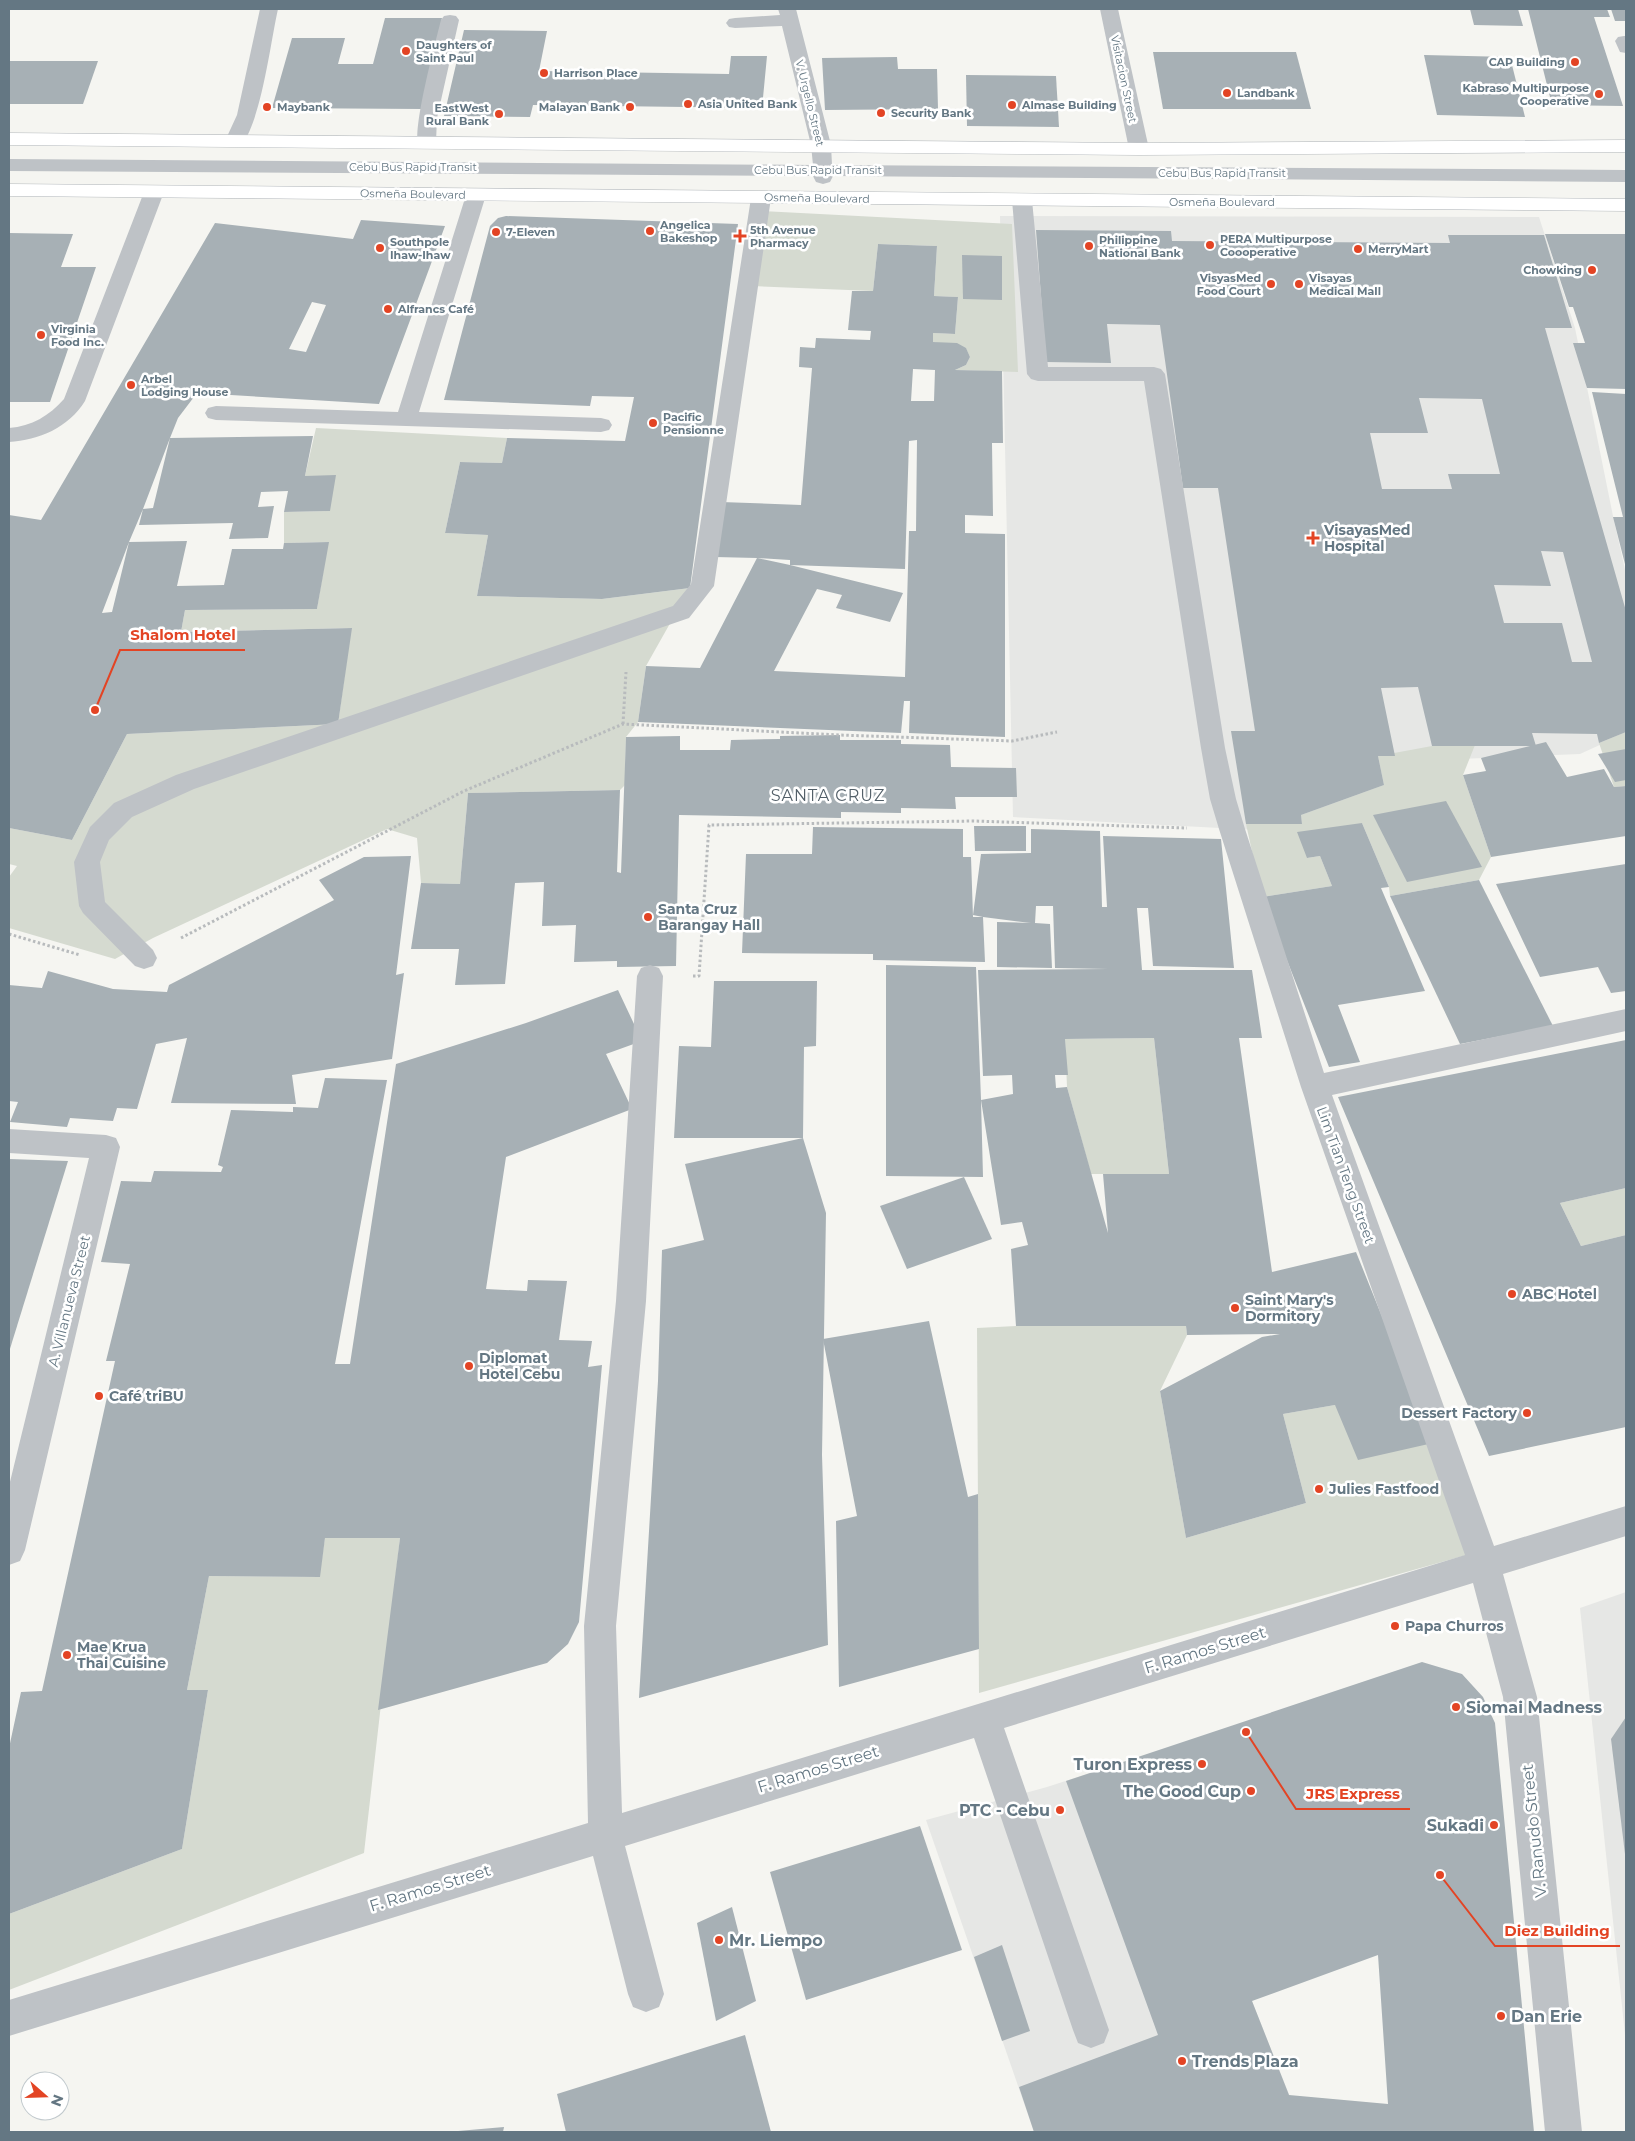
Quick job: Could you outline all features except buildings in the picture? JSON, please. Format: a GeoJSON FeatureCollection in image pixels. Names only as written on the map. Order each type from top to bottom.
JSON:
{"type":"FeatureCollection","features":[{"type":"Feature","properties":{"kind":"main road"},"geometry":{"type":"LineString","coordinates":[[9,139],[1139,149],[1626,146]]}},
{"type":"Feature","properties":{"kind":"main road","name":"Osmeña Boulevard"},"geometry":{"type":"LineString","coordinates":[[9,190],[1626,205]]}},
{"type":"Feature","properties":{"kind":"street"},"geometry":{"type":"LineString","coordinates":[[235,141],[246,115],[269,9]]}},
{"type":"Feature","properties":{"kind":"street","name":"Visitacion Street"},"geometry":{"type":"LineString","coordinates":[[1109,9],[1139,149]]}},
{"type":"Feature","properties":{"kind":"street"},"geometry":{"type":"LineString","coordinates":[[735,23],[788,14]]}},
{"type":"Feature","properties":{"kind":"street","name":"V. Urgello Street"},"geometry":{"type":"LineString","coordinates":[[788,14],[822,145],[824,198]]}},
{"type":"Feature","properties":{"kind":"street"},"geometry":{"type":"LineString","coordinates":[[426,142],[428,118],[450,20]]}},
{"type":"Feature","properties":{"kind":"street","name":"Cebu Bus Rapid Transit"},"geometry":{"type":"LineString","coordinates":[[9,165],[1626,176]]}},
{"type":"Feature","properties":{"kind":"street"},"geometry":{"type":"LineString","coordinates":[[9,435],[30,433],[51,424],[65,414],[74,401],[154,192]]}},
{"type":"Feature","properties":{"kind":"street"},"geometry":{"type":"LineString","coordinates":[[406,419],[476,195]]}},
{"type":"Feature","properties":{"kind":"street"},"geometry":{"type":"LineString","coordinates":[[144,958],[92,906],[87,862],[100,834],[124,810],[185,782],[681,612],[702,586],[761,198]]}},
{"type":"Feature","properties":{"kind":"street"},"geometry":{"type":"LineString","coordinates":[[1022,200],[1038,374],[1154,374],[1213,748],[1223,799],[1315,1087]]}},
{"type":"Feature","properties":{"kind":"street"},"geometry":{"type":"LineString","coordinates":[[216,412],[601,425]]}},
{"type":"Feature","properties":{"kind":"street"},"geometry":{"type":"LineString","coordinates":[[646,1994],[604,1835],[600,1626],[631,1301],[650,976]]}},
{"type":"Feature","properties":{"kind":"street","name":"Lim Tian Teng Street"},"geometry":{"type":"LineString","coordinates":[[1484,1564],[1315,1087],[1626,1020]]}},
{"type":"Feature","properties":{"kind":"street","name":"A. Villanueva Street"},"geometry":{"type":"LineString","coordinates":[[9,1141],[106,1147],[9,1550]]}},
{"type":"Feature","properties":{"kind":"street","name":"F. Ramos Street"},"geometry":{"type":"LineString","coordinates":[[9,2018],[1626,1521]]}},
{"type":"Feature","properties":{"kind":"street","name":"V. Ranudo Street"},"geometry":{"type":"LineString","coordinates":[[1484,1564],[1520,1697],[1564,2132]]}},
{"type":"Feature","properties":{"kind":"street"},"geometry":{"type":"LineString","coordinates":[[984,1719],[1091,2030]]}},
{"type":"Feature","properties":{"kind":"path"},"geometry":{"type":"LineString","coordinates":[[9,934],[122,967],[144,958],[464,790],[623,724],[840,735],[1012,741],[1057,732]]}},
{"type":"Feature","properties":{"kind":"path"},"geometry":{"type":"LineString","coordinates":[[650,976],[699,976],[709,825],[973,821],[1232,829]]}},
{"type":"Feature","properties":{"kind":"shaded area"},"geometry":{"type":"Polygon","coordinates":[[[760,211],[1012,224],[1018,372],[955,370],[966,365],[970,357],[966,349],[933,342],[933,333],[955,334],[958,297],[934,296],[937,246],[878,244],[873,291],[752,286],[760,211]]]}},
{"type":"Feature","properties":{"kind":"shaded area","name":"VisayasMed Hospital"},"geometry":{"type":"Polygon","coordinates":[[[1000,216],[1539,217],[1575,328],[1626,574],[1626,733],[1580,754],[1386,762],[1398,797],[1297,832],[1013,817],[1000,216]]]}},
{"type":"Feature","properties":{"kind":"shaded area"},"geometry":{"type":"Polygon","coordinates":[[[316,428],[507,438],[502,463],[460,462],[445,533],[488,535],[477,596],[602,599],[690,588],[646,666],[638,722],[626,737],[625,785],[620,790],[468,793],[460,884],[421,883],[417,838],[387,829],[153,938],[115,959],[9,928],[9,877],[17,866],[9,864],[9,828],[72,840],[127,734],[338,724],[351,628],[181,632],[185,610],[317,609],[328,542],[284,543],[284,512],[330,511],[305,476],[316,428]]]}},
{"type":"Feature","properties":{"kind":"shaded area"},"geometry":{"type":"Polygon","coordinates":[[[1626,732],[1626,786],[1614,787],[1599,743],[1626,732]]]}},
{"type":"Feature","properties":{"kind":"shaded area"},"geometry":{"type":"Polygon","coordinates":[[[1475,745],[1463,775],[1491,857],[1479,880],[1390,896],[1389,887],[1362,823],[1307,858],[1320,856],[1332,886],[1262,897],[1246,824],[1302,824],[1301,815],[1384,785],[1378,756],[1432,746],[1475,745]]]}},
{"type":"Feature","properties":{"kind":"shaded area"},"geometry":{"type":"Polygon","coordinates":[[[1154,1038],[1169,1174],[1091,1174],[1067,1087],[1065,1039],[1154,1038]]]}},
{"type":"Feature","properties":{"kind":"shaded area"},"geometry":{"type":"Polygon","coordinates":[[[1626,1188],[1626,1235],[1581,1246],[1560,1203],[1626,1188]]]}},
{"type":"Feature","properties":{"kind":"shaded area"},"geometry":{"type":"Polygon","coordinates":[[[1016,1326],[1186,1326],[1187,1335],[1160,1391],[1186,1538],[1306,1503],[1283,1414],[1335,1405],[1433,1443],[1470,1554],[979,1693],[977,1328],[1016,1326]]]}},
{"type":"Feature","properties":{"kind":"shaded area"},"geometry":{"type":"Polygon","coordinates":[[[325,1538],[400,1538],[364,1853],[9,1990],[9,1914],[182,1849],[208,1690],[187,1690],[209,1576],[319,1577],[325,1538]]]}},
{"type":"Feature","properties":{"kind":"shaded area"},"geometry":{"type":"Polygon","coordinates":[[[1626,1592],[1626,2044],[1580,1608],[1626,1592]]]}},
{"type":"Feature","properties":{"kind":"shaded area","name":"Trends Plaza"},"geometry":{"type":"Polygon","coordinates":[[[1155,1752],[1304,2132],[1034,2132],[926,1820],[1047,1787],[1155,1752]]]}},
{"type":"Feature","properties":{"kind":"place","name":"Daughters of Saint Paul"},"geometry":{"type":"Point","coordinates":[406,51]}},
{"type":"Feature","properties":{"kind":"place","name":"CAP Building"},"geometry":{"type":"Point","coordinates":[1575,62]}},
{"type":"Feature","properties":{"kind":"place","name":"Harrison Place"},"geometry":{"type":"Point","coordinates":[544,73]}},
{"type":"Feature","properties":{"kind":"place","name":"Landbank"},"geometry":{"type":"Point","coordinates":[1227,93]}},
{"type":"Feature","properties":{"kind":"place","name":"Kabraso Multipurpose Cooperative"},"geometry":{"type":"Point","coordinates":[1599,94]}},
{"type":"Feature","properties":{"kind":"place","name":"Asia United Bank"},"geometry":{"type":"Point","coordinates":[688,104]}},
{"type":"Feature","properties":{"kind":"place","name":"Almase Building"},"geometry":{"type":"Point","coordinates":[1012,105]}},
{"type":"Feature","properties":{"kind":"place","name":"Maybank"},"geometry":{"type":"Point","coordinates":[267,107]}},
{"type":"Feature","properties":{"kind":"place","name":"Malayan Bank"},"geometry":{"type":"Point","coordinates":[630,107]}},
{"type":"Feature","properties":{"kind":"place","name":"Security Bank"},"geometry":{"type":"Point","coordinates":[881,113]}},
{"type":"Feature","properties":{"kind":"place","name":"EastWest Rural Bank"},"geometry":{"type":"Point","coordinates":[499,114]}},
{"type":"Feature","properties":{"kind":"place","name":"Angelica Bakeshop"},"geometry":{"type":"Point","coordinates":[650,231]}},
{"type":"Feature","properties":{"kind":"place","name":"7-Eleven"},"geometry":{"type":"Point","coordinates":[496,232]}},
{"type":"Feature","properties":{"kind":"place","name":"5th Avenue Pharmacy"},"geometry":{"type":"Point","coordinates":[740,236]}},
{"type":"Feature","properties":{"kind":"place","name":"PERA Multipurpose Coooperative"},"geometry":{"type":"Point","coordinates":[1210,245]}},
{"type":"Feature","properties":{"kind":"place","name":"Philippine National Bank"},"geometry":{"type":"Point","coordinates":[1089,246]}},
{"type":"Feature","properties":{"kind":"place","name":"Southpole Ihaw-Ihaw"},"geometry":{"type":"Point","coordinates":[380,248]}},
{"type":"Feature","properties":{"kind":"place","name":"MerryMart"},"geometry":{"type":"Point","coordinates":[1358,249]}},
{"type":"Feature","properties":{"kind":"place","name":"Chowking"},"geometry":{"type":"Point","coordinates":[1592,270]}},
{"type":"Feature","properties":{"kind":"place","name":"VisyasMed Food Court"},"geometry":{"type":"Point","coordinates":[1271,284]}},
{"type":"Feature","properties":{"kind":"place","name":"Visayas Medical Mall"},"geometry":{"type":"Point","coordinates":[1299,284]}},
{"type":"Feature","properties":{"kind":"place","name":"Alfrancs Café"},"geometry":{"type":"Point","coordinates":[388,309]}},
{"type":"Feature","properties":{"kind":"place","name":"Virginia Food Inc."},"geometry":{"type":"Point","coordinates":[41,335]}},
{"type":"Feature","properties":{"kind":"place","name":"Arbel Lodging House"},"geometry":{"type":"Point","coordinates":[131,385]}},
{"type":"Feature","properties":{"kind":"place","name":"Pacific Pensionne"},"geometry":{"type":"Point","coordinates":[653,423]}},
{"type":"Feature","properties":{"kind":"place","name":"VisayasMed Hospital"},"geometry":{"type":"Point","coordinates":[1313,538]}},
{"type":"Feature","properties":{"kind":"place","name":"Shalom Hotel"},"geometry":{"type":"Point","coordinates":[95,710]}},
{"type":"Feature","properties":{"kind":"place","name":"Santa Cruz Barangay Hall"},"geometry":{"type":"Point","coordinates":[648,917]}},
{"type":"Feature","properties":{"kind":"place","name":"ABC Hotel"},"geometry":{"type":"Point","coordinates":[1512,1294]}},
{"type":"Feature","properties":{"kind":"place","name":"Saint Mary's Dormitory"},"geometry":{"type":"Point","coordinates":[1235,1308]}},
{"type":"Feature","properties":{"kind":"place","name":"Diplomat Hotel Cebu"},"geometry":{"type":"Point","coordinates":[469,1366]}},
{"type":"Feature","properties":{"kind":"place","name":"Café triBU"},"geometry":{"type":"Point","coordinates":[99,1396]}},
{"type":"Feature","properties":{"kind":"place","name":"Dessert Factory"},"geometry":{"type":"Point","coordinates":[1527,1413]}},
{"type":"Feature","properties":{"kind":"place","name":"Julies Fastfood"},"geometry":{"type":"Point","coordinates":[1319,1489]}},
{"type":"Feature","properties":{"kind":"place","name":"Papa Churros"},"geometry":{"type":"Point","coordinates":[1395,1626]}},
{"type":"Feature","properties":{"kind":"place","name":"Mae Krua Thai Cuisine"},"geometry":{"type":"Point","coordinates":[67,1655]}},
{"type":"Feature","properties":{"kind":"place","name":"Siomai Madness"},"geometry":{"type":"Point","coordinates":[1456,1707]}},
{"type":"Feature","properties":{"kind":"place","name":"JRS Express"},"geometry":{"type":"Point","coordinates":[1246,1732]}},
{"type":"Feature","properties":{"kind":"place","name":"Turon Express"},"geometry":{"type":"Point","coordinates":[1202,1764]}},
{"type":"Feature","properties":{"kind":"place","name":"The Good Cup"},"geometry":{"type":"Point","coordinates":[1251,1791]}},
{"type":"Feature","properties":{"kind":"place","name":"PTC - Cebu"},"geometry":{"type":"Point","coordinates":[1060,1810]}},
{"type":"Feature","properties":{"kind":"place","name":"Sukadi"},"geometry":{"type":"Point","coordinates":[1494,1825]}},
{"type":"Feature","properties":{"kind":"place","name":"Diez Building"},"geometry":{"type":"Point","coordinates":[1440,1875]}},
{"type":"Feature","properties":{"kind":"place","name":"Mr. Liempo"},"geometry":{"type":"Point","coordinates":[719,1940]}},
{"type":"Feature","properties":{"kind":"place","name":"Dan Erie"},"geometry":{"type":"Point","coordinates":[1501,2016]}},
{"type":"Feature","properties":{"kind":"place","name":"Trends Plaza"},"geometry":{"type":"Point","coordinates":[1182,2061]}},
{"type":"Feature","properties":{"kind":"district","name":"SANTA CRUZ"},"geometry":{"type":"Point","coordinates":[828,795]}}]}
